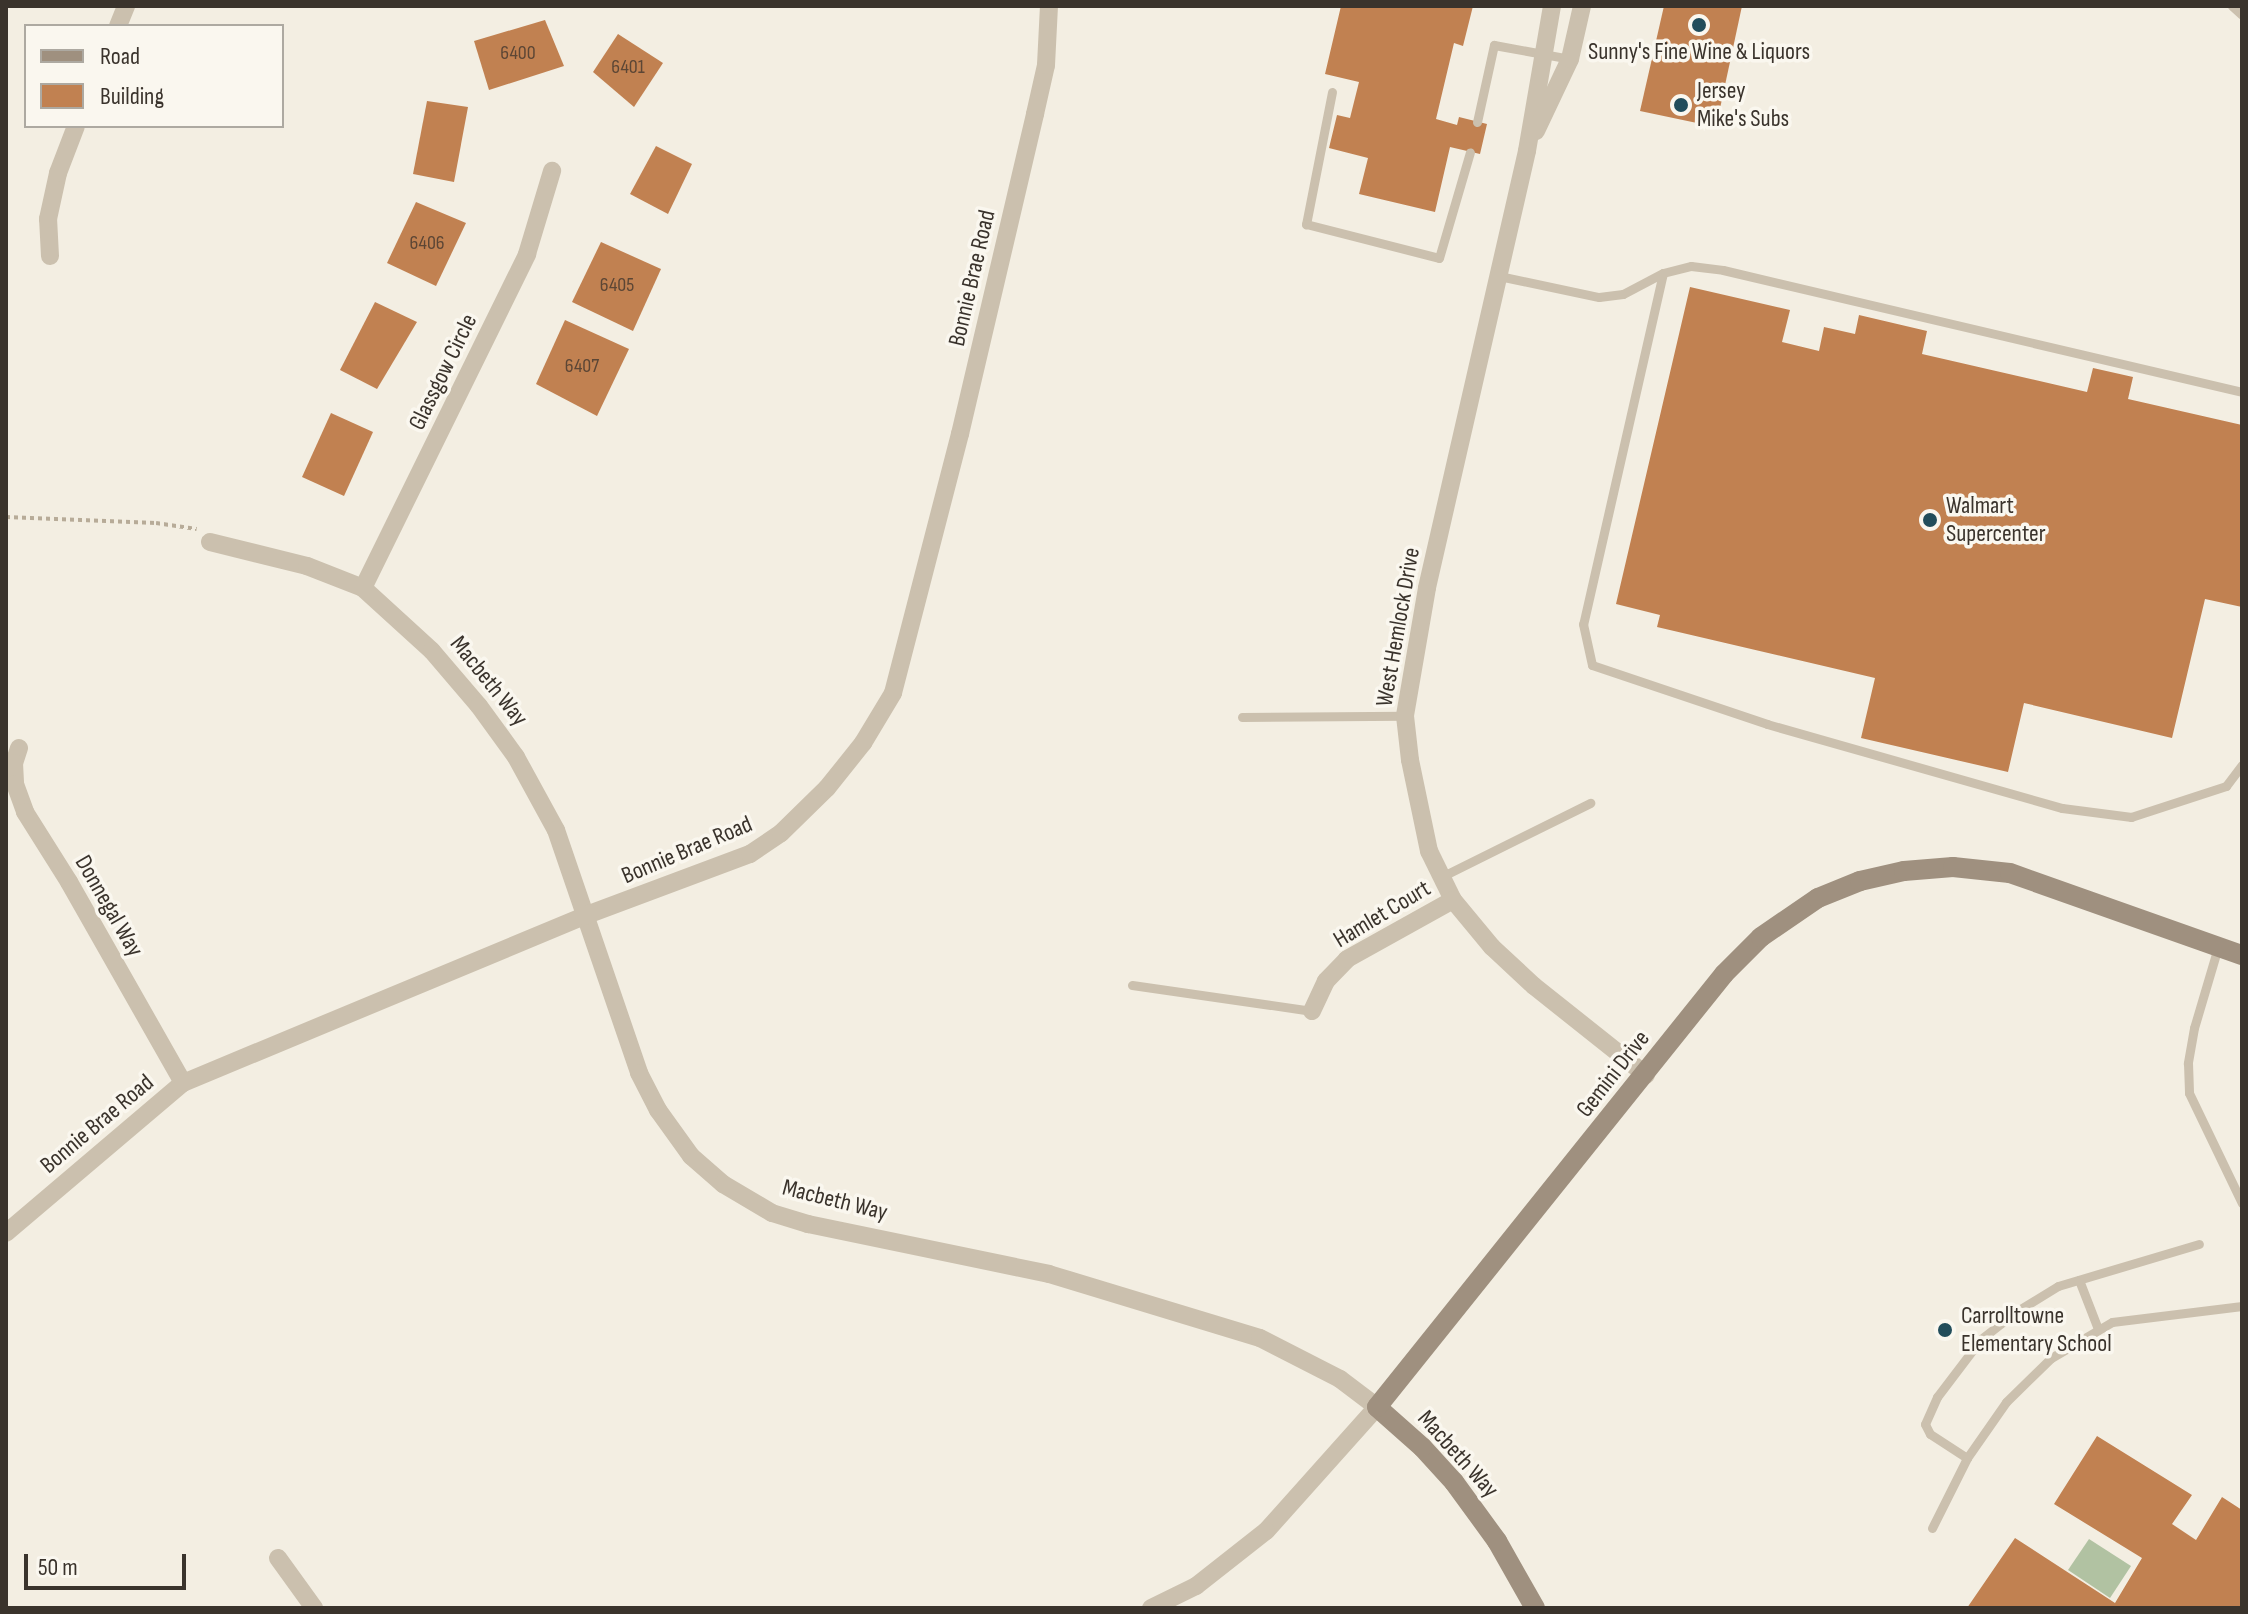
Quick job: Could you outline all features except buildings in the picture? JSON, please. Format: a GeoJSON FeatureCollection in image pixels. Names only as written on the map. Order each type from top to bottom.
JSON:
{"type":"FeatureCollection","features":[{"type":"Feature","properties":{"kind":"street","name":"Bonnie Brae Road"},"geometry":{"type":"LineString","coordinates":[[6,1233],[183,1083],[584,916],[669,887],[767,844],[827,788],[863,743],[893,693],[960,434],[1038,102],[1046,65],[1049,6]]}},
{"type":"Feature","properties":{"kind":"street","name":"West Hemlock Drive"},"geometry":{"type":"LineString","coordinates":[[1552,6],[1527,151],[1427,588],[1405,716],[1419,807],[1439,878],[1453,900],[1492,947],[1534,986],[1646,1075]]}},
{"type":"Feature","properties":{"kind":"street","name":"West Hemlock Drive"},"geometry":{"type":"LineString","coordinates":[[1527,151],[1570,59],[1582,6]]}},
{"type":"Feature","properties":{"kind":"street"},"geometry":{"type":"LineString","coordinates":[[50,256],[48,219],[58,173],[75,128]]}},
{"type":"Feature","properties":{"kind":"street","name":"Glassgow Circle"},"geometry":{"type":"LineString","coordinates":[[363,588],[527,254],[552,171]]}},
{"type":"Feature","properties":{"kind":"street","name":"Macbeth Way"},"geometry":{"type":"LineString","coordinates":[[210,542],[307,566],[363,588],[432,651],[516,757],[556,830],[639,1073],[658,1110],[691,1156],[723,1184],[772,1213],[808,1224],[1049,1274],[1260,1338],[1340,1379],[1422,1447],[1454,1482],[1497,1541],[1535,1608]]}},
{"type":"Feature","properties":{"kind":"street","name":"Donnegal Way"},"geometry":{"type":"LineString","coordinates":[[19,748],[14,763],[15,784],[25,812],[69,882],[183,1083]]}},
{"type":"Feature","properties":{"kind":"street","name":"Gemini Drive"},"geometry":{"type":"LineString","coordinates":[[1151,1608],[1196,1586],[1266,1531],[1377,1407],[1724,974],[1761,937],[1818,898],[1860,881],[1904,871],[1953,867],[2010,873],[2242,955]]}},
{"type":"Feature","properties":{"kind":"street","name":"Hamlet Court"},"geometry":{"type":"LineString","coordinates":[[1312,1011],[1326,981],[1347,959],[1453,900]]}},
{"type":"Feature","properties":{"kind":"street"},"geometry":{"type":"LineString","coordinates":[[278,1558],[314,1608]]}},
{"type":"Feature","properties":{"kind":"lane"},"geometry":{"type":"LineString","coordinates":[[2232,6],[2242,15]]}},
{"type":"Feature","properties":{"kind":"lane"},"geometry":{"type":"LineString","coordinates":[[1477,122],[1494,45],[1570,59]]}},
{"type":"Feature","properties":{"kind":"lane"},"geometry":{"type":"LineString","coordinates":[[1332,92],[1306,224],[1439,258],[1470,152]]}},
{"type":"Feature","properties":{"kind":"lane"},"geometry":{"type":"LineString","coordinates":[[1499,276],[1599,297],[1623,294],[1663,273],[1691,266],[1723,270],[2242,392]]}},
{"type":"Feature","properties":{"kind":"lane"},"geometry":{"type":"LineString","coordinates":[[1663,273],[1583,624],[1592,665],[1767,724],[2062,808],[2131,817],[2226,786],[2242,765]]}},
{"type":"Feature","properties":{"kind":"lane"},"geometry":{"type":"LineString","coordinates":[[1242,717],[1405,716]]}},
{"type":"Feature","properties":{"kind":"lane"},"geometry":{"type":"LineString","coordinates":[[1439,878],[1590,803]]}},
{"type":"Feature","properties":{"kind":"lane"},"geometry":{"type":"LineString","coordinates":[[2218,947],[2194,1028],[2188,1063],[2189,1093],[2242,1203]]}},
{"type":"Feature","properties":{"kind":"lane"},"geometry":{"type":"LineString","coordinates":[[1132,985],[1312,1011]]}},
{"type":"Feature","properties":{"kind":"lane"},"geometry":{"type":"LineString","coordinates":[[1967,1458],[1930,1434],[1925,1424],[1937,1397],[1981,1339],[2017,1311],[2058,1286],[2199,1244]]}},
{"type":"Feature","properties":{"kind":"lane"},"geometry":{"type":"LineString","coordinates":[[2079,1280],[2098,1329]]}},
{"type":"Feature","properties":{"kind":"lane"},"geometry":{"type":"LineString","coordinates":[[1932,1528],[1967,1458],[2017,1391],[2051,1358],[2112,1322],[2242,1306]]}},
{"type":"Feature","properties":{"kind":"path"},"geometry":{"type":"LineString","coordinates":[[6,517],[156,523],[197,529],[210,542]]}},
{"type":"Feature","properties":{"kind":"green space"},"geometry":{"type":"Polygon","coordinates":[[[2089,1539],[2131,1566],[2110,1598],[2068,1570],[2089,1539]]]}},
{"type":"Feature","properties":{"kind":"place","name":"Sunny's Fine Wine & Liquors"},"geometry":{"type":"Point","coordinates":[1699,25]}},
{"type":"Feature","properties":{"kind":"place","name":"Jersey Mike's Subs"},"geometry":{"type":"Point","coordinates":[1681,105]}},
{"type":"Feature","properties":{"kind":"place","name":"Walmart Supercenter"},"geometry":{"type":"Point","coordinates":[1930,520]}},
{"type":"Feature","properties":{"kind":"place","name":"Carrolltowne Elementary School"},"geometry":{"type":"Point","coordinates":[1945,1330]}}]}
